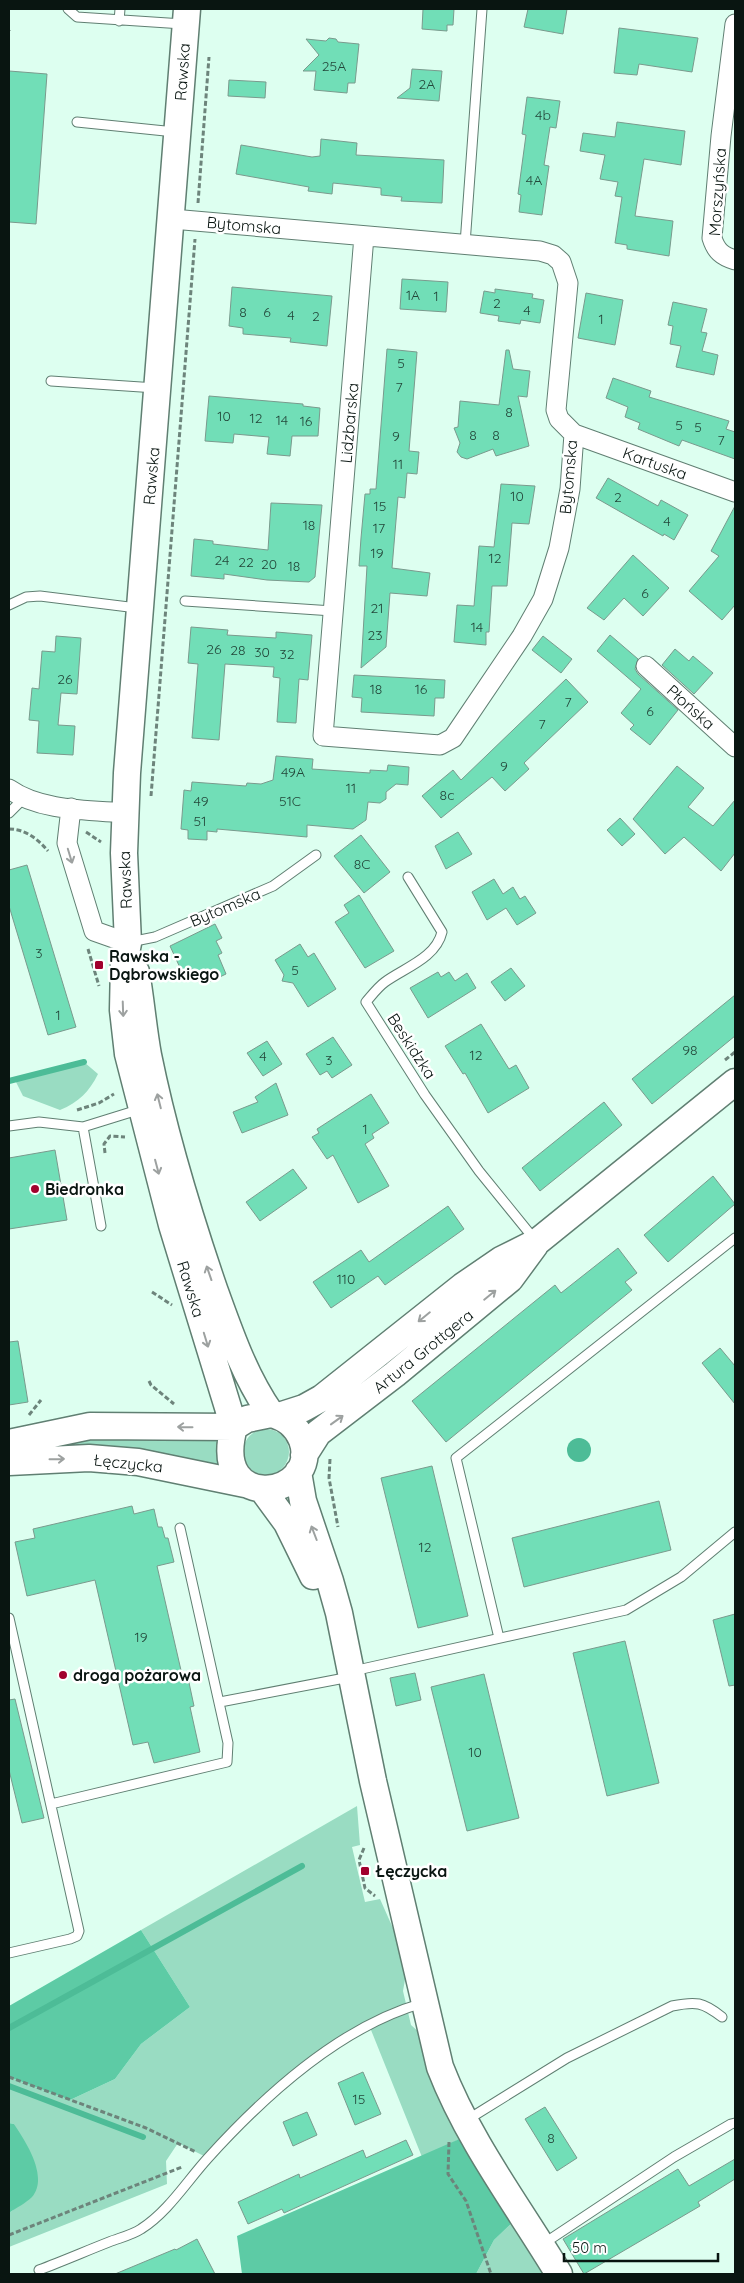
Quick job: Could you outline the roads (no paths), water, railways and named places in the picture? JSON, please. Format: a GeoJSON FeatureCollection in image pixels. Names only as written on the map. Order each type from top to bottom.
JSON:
{"type":"FeatureCollection","features":[{"type":"Feature","properties":{"kind":"street","name":"Rawska"},"geometry":{"type":"LineString","coordinates":[[186,16],[178,132],[184,220],[158,388],[125,813],[124,869],[128,943],[136,971],[153,1079],[198,1240],[244,1368],[254,1390],[275,1415]]}},
{"type":"Feature","properties":{"kind":"street","name":"Morszyńska"},"geometry":{"type":"LineString","coordinates":[[735,24],[731,85],[712,238],[716,249],[726,257],[735,260]]}},
{"type":"Feature","properties":{"kind":"street","name":"Bytomska"},"geometry":{"type":"LineString","coordinates":[[184,220],[540,251],[553,254],[561,262],[568,282],[556,410],[559,419],[574,434],[569,497],[557,556],[543,599],[522,636],[453,738]]}},
{"type":"Feature","properties":{"kind":"street","name":"Lidzbarska"},"geometry":{"type":"LineString","coordinates":[[364,236],[323,736],[440,745],[453,738]]}},
{"type":"Feature","properties":{"kind":"street","name":"Kartuska"},"geometry":{"type":"LineString","coordinates":[[574,434],[735,492]]}},
{"type":"Feature","properties":{"kind":"street","name":"Płońska"},"geometry":{"type":"LineString","coordinates":[[646,666],[735,747]]}},
{"type":"Feature","properties":{"kind":"street"},"geometry":{"type":"LineString","coordinates":[[16,794],[71,808],[125,813]]}},
{"type":"Feature","properties":{"kind":"street"},"geometry":{"type":"LineString","coordinates":[[71,808],[67,844],[94,931],[128,943]]}},
{"type":"Feature","properties":{"kind":"street","name":"Rawska"},"geometry":{"type":"LineString","coordinates":[[128,943],[124,964],[123,1010],[128,1054],[178,1248],[234,1427]]}},
{"type":"Feature","properties":{"kind":"street","name":"Artura Grottgera"},"geometry":{"type":"LineString","coordinates":[[275,1415],[304,1408],[327,1396],[463,1286],[501,1260],[537,1242],[735,1082]]}},
{"type":"Feature","properties":{"kind":"street","name":"Artura Grottgera"},"geometry":{"type":"LineString","coordinates":[[301,1463],[318,1434],[510,1280],[537,1242]]}},
{"type":"Feature","properties":{"kind":"street"},"geometry":{"type":"LineString","coordinates":[[348,1665],[296,1539],[253,1487],[235,1474],[231,1462],[230,1441],[234,1427],[247,1420],[275,1415],[290,1422],[298,1431],[303,1442],[301,1463],[307,1514],[330,1581],[440,2067],[453,2101],[464,2121],[559,2274]]}},
{"type":"Feature","properties":{"kind":"street","name":"Łęczycka"},"geometry":{"type":"LineString","coordinates":[[9,1443],[90,1426],[234,1427]]}},
{"type":"Feature","properties":{"kind":"street","name":"Łęczycka"},"geometry":{"type":"LineString","coordinates":[[9,1462],[89,1458],[138,1462],[253,1487]]}},
{"type":"Feature","properties":{"kind":"street"},"geometry":{"type":"LineString","coordinates":[[253,1487],[282,1486],[301,1463]]}},
{"type":"Feature","properties":{"kind":"lane"},"geometry":{"type":"LineString","coordinates":[[68,9],[77,17],[119,21],[186,16]]}},
{"type":"Feature","properties":{"kind":"lane"},"geometry":{"type":"LineString","coordinates":[[119,21],[120,9]]}},
{"type":"Feature","properties":{"kind":"lane"},"geometry":{"type":"LineString","coordinates":[[465,244],[482,9]]}},
{"type":"Feature","properties":{"kind":"lane"},"geometry":{"type":"LineString","coordinates":[[77,122],[178,132]]}},
{"type":"Feature","properties":{"kind":"lane"},"geometry":{"type":"LineString","coordinates":[[51,381],[158,388]]}},
{"type":"Feature","properties":{"kind":"lane"},"geometry":{"type":"LineString","coordinates":[[9,605],[26,597],[40,596],[140,608]]}},
{"type":"Feature","properties":{"kind":"lane"},"geometry":{"type":"LineString","coordinates":[[185,601],[333,610]]}},
{"type":"Feature","properties":{"kind":"lane"},"geometry":{"type":"LineString","coordinates":[[9,813],[16,794]]}},
{"type":"Feature","properties":{"kind":"lane","name":"Bytomska"},"geometry":{"type":"LineString","coordinates":[[128,943],[155,937],[273,886],[316,856]]}},
{"type":"Feature","properties":{"kind":"lane","name":"Beskidzka"},"geometry":{"type":"LineString","coordinates":[[408,877],[442,932],[440,940],[433,951],[383,983],[366,1002],[425,1095],[473,1163],[537,1242]]}},
{"type":"Feature","properties":{"kind":"lane"},"geometry":{"type":"LineString","coordinates":[[9,1126],[39,1122],[83,1127],[141,1109]]}},
{"type":"Feature","properties":{"kind":"lane"},"geometry":{"type":"LineString","coordinates":[[83,1127],[101,1226]]}},
{"type":"Feature","properties":{"kind":"lane"},"geometry":{"type":"LineString","coordinates":[[499,1638],[456,1458],[735,1238]]}},
{"type":"Feature","properties":{"kind":"lane"},"geometry":{"type":"LineString","coordinates":[[50,1804],[227,1762],[228,1743],[220,1702],[180,1528]]}},
{"type":"Feature","properties":{"kind":"lane"},"geometry":{"type":"LineString","coordinates":[[220,1702],[348,1665],[499,1638],[626,1610],[681,1577],[735,1532]]}},
{"type":"Feature","properties":{"kind":"lane"},"geometry":{"type":"LineString","coordinates":[[9,1618],[79,1931],[77,1936],[70,1939],[9,1953]]}},
{"type":"Feature","properties":{"kind":"lane"},"geometry":{"type":"LineString","coordinates":[[464,2121],[567,2058],[672,2006],[689,2002],[707,2005],[722,2018]]}},
{"type":"Feature","properties":{"kind":"lane"},"geometry":{"type":"LineString","coordinates":[[39,2270],[141,2229],[166,2208],[208,2158],[261,2105],[297,2073],[339,2042],[388,2014],[424,2003]]}},
{"type":"Feature","properties":{"kind":"lane"},"geometry":{"type":"LineString","coordinates":[[541,2245],[674,2157],[735,2123]]}},
{"type":"Feature","properties":{"kind":"waterway"},"geometry":{"type":"LineString","coordinates":[[9,1081],[84,1062]]}},
{"type":"Feature","properties":{"kind":"waterway"},"geometry":{"type":"LineString","coordinates":[[9,2028],[302,1866]]}},
{"type":"Feature","properties":{"kind":"waterway"},"geometry":{"type":"LineString","coordinates":[[9,2086],[143,2137]]}},
{"type":"Feature","properties":{"kind":"place","name":"Rawska - Dąbrowskiego"},"geometry":{"type":"Point","coordinates":[99,965]}},
{"type":"Feature","properties":{"kind":"place","name":"Biedronka"},"geometry":{"type":"Point","coordinates":[35,1189]}},
{"type":"Feature","properties":{"kind":"place","name":"droga pożarowa"},"geometry":{"type":"Point","coordinates":[63,1675]}},
{"type":"Feature","properties":{"kind":"place","name":"Łęczycka"},"geometry":{"type":"Point","coordinates":[365,1871]}}]}
